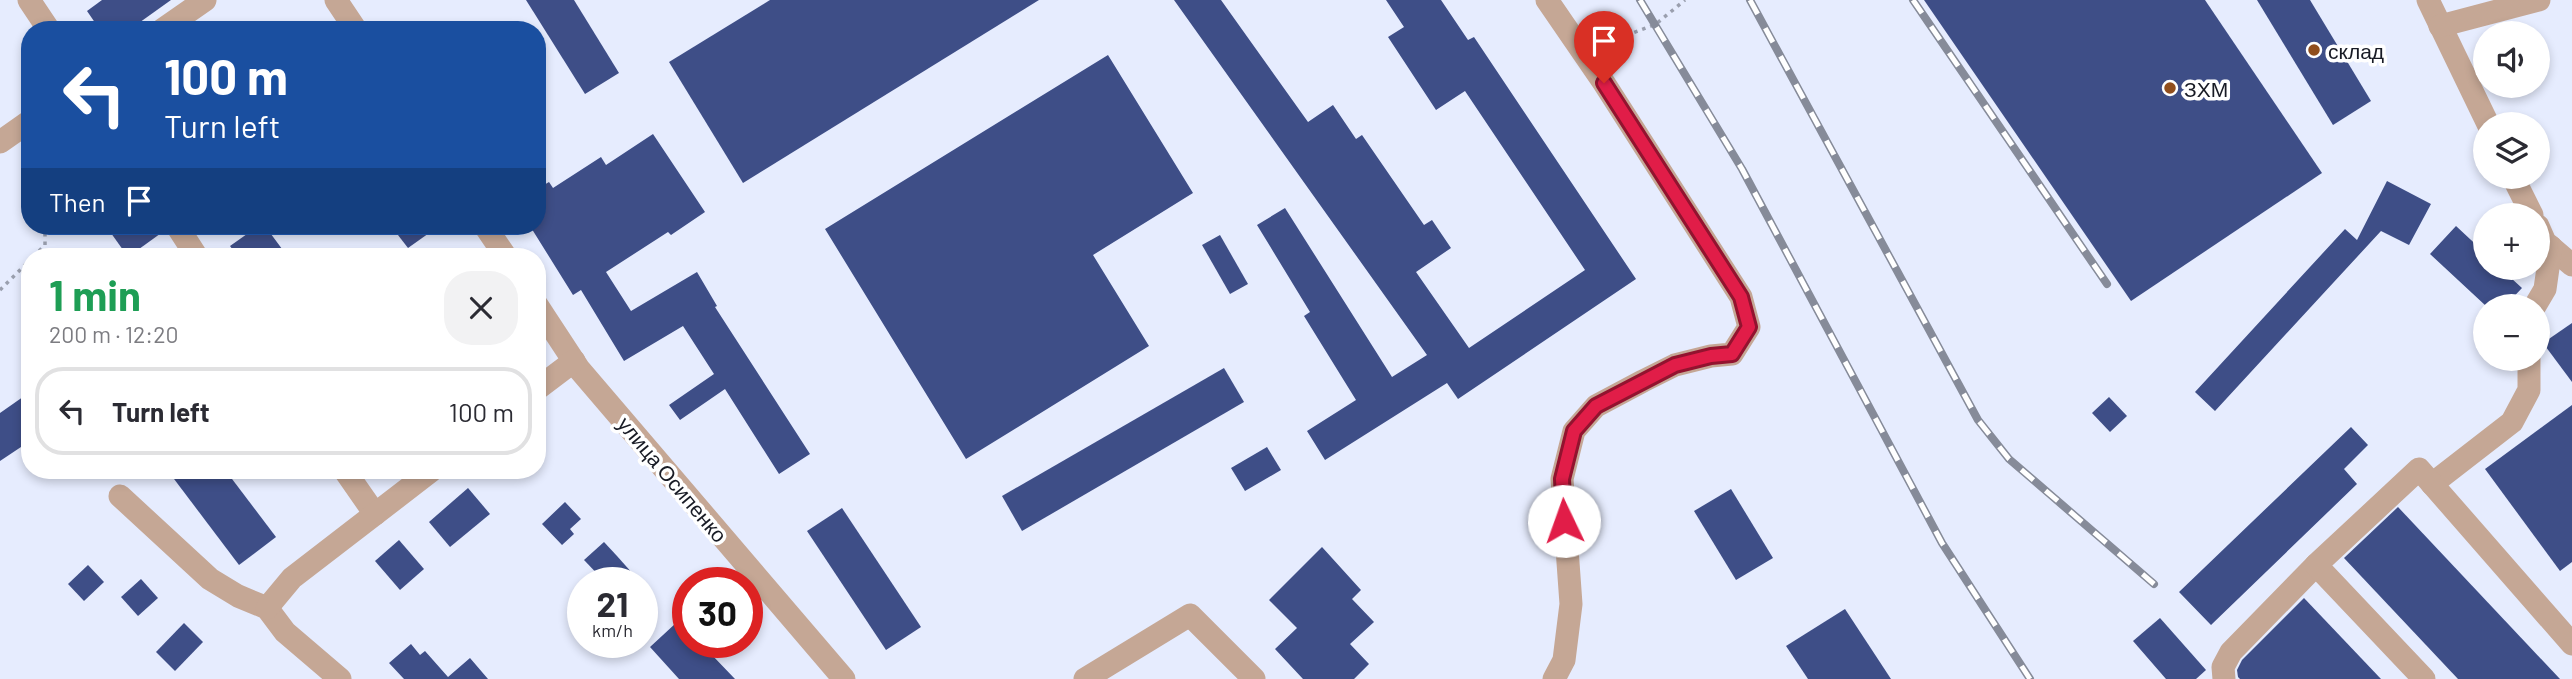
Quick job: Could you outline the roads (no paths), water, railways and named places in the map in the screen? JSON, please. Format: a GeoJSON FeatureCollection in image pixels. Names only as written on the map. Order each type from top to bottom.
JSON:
{"type":"FeatureCollection","features":[{"type":"Feature","properties":{"kind":"street"},"geometry":{"type":"LineString","coordinates":[[29,0],[43,21]]}},
{"type":"Feature","properties":{"kind":"street"},"geometry":{"type":"LineString","coordinates":[[175,21],[205,0]]}},
{"type":"Feature","properties":{"kind":"street"},"geometry":{"type":"LineString","coordinates":[[336,0],[350,21]]}},
{"type":"Feature","properties":{"kind":"street"},"geometry":{"type":"LineString","coordinates":[[1547,0],[1741,297],[1749,327],[1732,354],[1675,365],[1596,406],[1574,431],[1562,479],[1571,604],[1564,660],[1554,679]]}},
{"type":"Feature","properties":{"kind":"street"},"geometry":{"type":"LineString","coordinates":[[2428,0],[2482,112]]}},
{"type":"Feature","properties":{"kind":"street"},"geometry":{"type":"LineString","coordinates":[[2440,26],[2539,0]]}},
{"type":"Feature","properties":{"kind":"street"},"geometry":{"type":"LineString","coordinates":[[0,142],[21,127]]}},
{"type":"Feature","properties":{"kind":"street"},"geometry":{"type":"LineString","coordinates":[[2551,247],[2572,265]]}},
{"type":"Feature","properties":{"kind":"street"},"geometry":{"type":"LineString","coordinates":[[2542,294],[2551,247]]}},
{"type":"Feature","properties":{"kind":"street","name":"улица Осипенко"},"geometry":{"type":"LineString","coordinates":[[546,319],[574,361],[844,679]]}},
{"type":"Feature","properties":{"kind":"street"},"geometry":{"type":"LineString","coordinates":[[546,382],[574,361]]}},
{"type":"Feature","properties":{"kind":"street"},"geometry":{"type":"LineString","coordinates":[[2432,484],[2512,422],[2529,390],[2529,371]]}},
{"type":"Feature","properties":{"kind":"street"},"geometry":{"type":"LineString","coordinates":[[2224,679],[2223,667],[2231,652],[2316,565],[2419,469],[2572,644]]}},
{"type":"Feature","properties":{"kind":"street"},"geometry":{"type":"LineString","coordinates":[[351,479],[375,513]]}},
{"type":"Feature","properties":{"kind":"street"},"geometry":{"type":"LineString","coordinates":[[267,608],[292,578],[420,479]]}},
{"type":"Feature","properties":{"kind":"street"},"geometry":{"type":"LineString","coordinates":[[120,496],[210,579],[238,596],[267,608],[274,621],[285,632],[340,679]]}},
{"type":"Feature","properties":{"kind":"street"},"geometry":{"type":"LineString","coordinates":[[2316,565],[2424,679]]}},
{"type":"Feature","properties":{"kind":"street"},"geometry":{"type":"LineString","coordinates":[[1084,679],[1190,615],[1254,679]]}},
{"type":"Feature","properties":{"kind":"railway"},"geometry":{"type":"LineString","coordinates":[[1640,0],[1742,169],[1942,543],[2030,679]]}},
{"type":"Feature","properties":{"kind":"railway"},"geometry":{"type":"LineString","coordinates":[[1750,0],[1978,420],[2009,459],[2154,584]]}},
{"type":"Feature","properties":{"kind":"railway"},"geometry":{"type":"LineString","coordinates":[[1913,0],[2107,284]]}},
{"type":"Feature","properties":{"kind":"place","name":"склад"},"geometry":{"type":"Point","coordinates":[2314,50]}},
{"type":"Feature","properties":{"kind":"place","name":"ЗХМ"},"geometry":{"type":"Point","coordinates":[2170,88]}}]}
